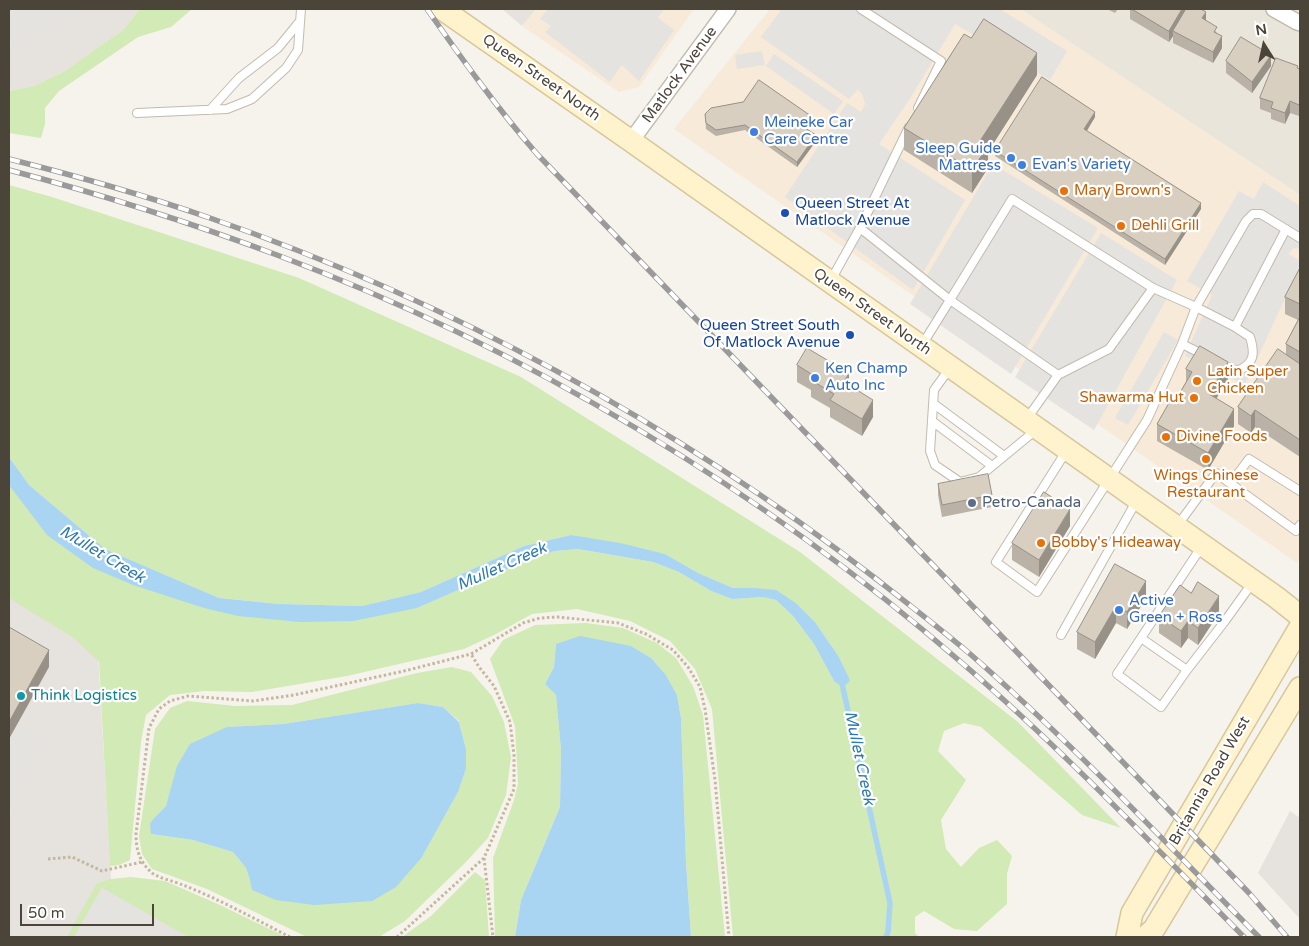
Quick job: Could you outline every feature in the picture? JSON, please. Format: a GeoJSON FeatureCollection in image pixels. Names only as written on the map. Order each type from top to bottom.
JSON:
{"type":"FeatureCollection","features":[{"type":"Feature","properties":{"kind":"main road","name":"Queen Street North"},"geometry":{"type":"LineString","coordinates":[[442,9],[1109,479],[1300,616]]}},
{"type":"Feature","properties":{"kind":"main road","name":"Britannia Road West"},"geometry":{"type":"LineString","coordinates":[[1127,937],[1132,913],[1300,627]]}},
{"type":"Feature","properties":{"kind":"main road","name":"Britannia Road West"},"geometry":{"type":"LineString","coordinates":[[1145,937],[1154,929],[1300,688]]}},
{"type":"Feature","properties":{"kind":"street","name":"Matlock Avenue"},"geometry":{"type":"LineString","coordinates":[[631,141],[728,9]]}},
{"type":"Feature","properties":{"kind":"street"},"geometry":{"type":"LineString","coordinates":[[1274,9],[1300,23]]}},
{"type":"Feature","properties":{"kind":"lane"},"geometry":{"type":"LineString","coordinates":[[137,113],[227,109],[252,99],[286,68],[298,50],[302,9]]}},
{"type":"Feature","properties":{"kind":"lane"},"geometry":{"type":"LineString","coordinates":[[861,9],[941,61],[915,114]]}},
{"type":"Feature","properties":{"kind":"lane"},"geometry":{"type":"LineString","coordinates":[[210,110],[240,78],[278,48],[300,21]]}},
{"type":"Feature","properties":{"kind":"lane"},"geometry":{"type":"LineString","coordinates":[[830,282],[860,228],[911,123]]}},
{"type":"Feature","properties":{"kind":"lane"},"geometry":{"type":"LineString","coordinates":[[921,346],[1012,200],[1153,288],[1235,327],[1250,337],[1253,346],[1252,358],[1246,367],[1237,370],[1182,344]]}},
{"type":"Feature","properties":{"kind":"lane"},"geometry":{"type":"LineString","coordinates":[[1067,450],[996,562],[1037,592],[1147,420],[1182,344],[1196,307],[1246,221],[1253,214],[1261,214],[1300,238]]}},
{"type":"Feature","properties":{"kind":"lane"},"geometry":{"type":"LineString","coordinates":[[860,228],[950,300],[1058,375]]}},
{"type":"Feature","properties":{"kind":"lane"},"geometry":{"type":"LineString","coordinates":[[1235,327],[1286,229]]}},
{"type":"Feature","properties":{"kind":"lane"},"geometry":{"type":"LineString","coordinates":[[950,368],[934,390],[930,451],[934,465],[960,482],[979,477],[1004,456],[1031,425],[1058,375],[1108,349],[1153,288]]}},
{"type":"Feature","properties":{"kind":"lane"},"geometry":{"type":"LineString","coordinates":[[934,404],[1004,456]]}},
{"type":"Feature","properties":{"kind":"lane"},"geometry":{"type":"LineString","coordinates":[[932,421],[992,466]]}},
{"type":"Feature","properties":{"kind":"lane"},"geometry":{"type":"LineString","coordinates":[[1231,484],[1250,459],[1300,491]]}},
{"type":"Feature","properties":{"kind":"lane"},"geometry":{"type":"LineString","coordinates":[[1176,527],[1216,472],[1296,531],[1300,525]]}},
{"type":"Feature","properties":{"kind":"lane"},"geometry":{"type":"LineString","coordinates":[[1062,635],[1137,500]]}},
{"type":"Feature","properties":{"kind":"lane"},"geometry":{"type":"LineString","coordinates":[[1202,546],[1117,674],[1161,707],[1253,582]]}},
{"type":"Feature","properties":{"kind":"lane"},"geometry":{"type":"LineString","coordinates":[[1141,638],[1187,670]]}},
{"type":"Feature","properties":{"kind":"path"},"geometry":{"type":"LineString","coordinates":[[290,937],[183,885],[152,874],[142,862],[136,848],[136,834],[149,728],[159,709],[170,701],[188,696],[253,701],[294,695],[404,671],[471,654],[523,623],[540,618],[558,617],[618,622],[646,634],[673,650],[688,667],[700,687],[706,709],[715,780],[729,937]]}},
{"type":"Feature","properties":{"kind":"path"},"geometry":{"type":"LineString","coordinates":[[397,937],[484,858],[514,789],[514,755],[510,722],[494,686],[471,654]]}},
{"type":"Feature","properties":{"kind":"path"},"geometry":{"type":"LineString","coordinates":[[48,859],[72,858],[102,871],[142,862]]}},
{"type":"Feature","properties":{"kind":"path"},"geometry":{"type":"LineString","coordinates":[[484,858],[493,937]]}},
{"type":"Feature","properties":{"kind":"shaded area"},"geometry":{"type":"Polygon","coordinates":[[[9,9],[140,9],[122,31],[65,71],[34,86],[9,91],[9,9]]]}},
{"type":"Feature","properties":{"kind":"shaded area"},"geometry":{"type":"Polygon","coordinates":[[[9,9],[86,9],[65,24],[9,50],[9,9]]]}},
{"type":"Feature","properties":{"kind":"shaded area"},"geometry":{"type":"Polygon","coordinates":[[[502,9],[536,9],[522,26],[502,9]]]}},
{"type":"Feature","properties":{"kind":"shaded area"},"geometry":{"type":"Polygon","coordinates":[[[536,9],[694,9],[639,87],[619,92],[522,26],[536,9]]]}},
{"type":"Feature","properties":{"kind":"shaded area"},"geometry":{"type":"Polygon","coordinates":[[[548,9],[664,9],[658,18],[674,30],[639,81],[622,65],[610,82],[545,32],[551,26],[540,19],[548,9]]]}},
{"type":"Feature","properties":{"kind":"shaded area"},"geometry":{"type":"Polygon","coordinates":[[[770,9],[1020,9],[1300,195],[1300,557],[1297,563],[674,129],[770,9]]]}},
{"type":"Feature","properties":{"kind":"shaded area"},"geometry":{"type":"Polygon","coordinates":[[[782,9],[1000,9],[1067,51],[1050,80],[955,24],[911,97],[879,144],[965,200],[913,290],[785,197],[847,103],[861,112],[865,104],[863,96],[858,89],[849,99],[761,37],[782,9]]]}},
{"type":"Feature","properties":{"kind":"shaded area"},"geometry":{"type":"Polygon","coordinates":[[[1020,9],[1300,9],[1300,195],[1020,9]]]}},
{"type":"Feature","properties":{"kind":"shaded area"},"geometry":{"type":"Polygon","coordinates":[[[762,51],[765,65],[737,69],[735,55],[762,51]]]}},
{"type":"Feature","properties":{"kind":"shaded area"},"geometry":{"type":"Polygon","coordinates":[[[774,54],[843,101],[834,114],[766,66],[774,54]]]}},
{"type":"Feature","properties":{"kind":"shaded area"},"geometry":{"type":"Polygon","coordinates":[[[993,164],[1098,228],[1011,374],[910,304],[993,164]]]}},
{"type":"Feature","properties":{"kind":"shaded area"},"geometry":{"type":"Polygon","coordinates":[[[1263,182],[1300,206],[1300,249],[1294,248],[1288,254],[1300,261],[1300,266],[1245,385],[1185,356],[1212,295],[1187,281],[1239,191],[1254,199],[1263,182]]]}},
{"type":"Feature","properties":{"kind":"shaded area"},"geometry":{"type":"Polygon","coordinates":[[[1101,233],[1177,280],[1094,430],[1015,377],[1101,233]]]}},
{"type":"Feature","properties":{"kind":"shaded area"},"geometry":{"type":"Polygon","coordinates":[[[1164,332],[1178,340],[1128,425],[1115,418],[1164,332]]]}},
{"type":"Feature","properties":{"kind":"shaded area"},"geometry":{"type":"Polygon","coordinates":[[[9,485],[93,568],[111,879],[212,937],[9,937],[9,485]]]}},
{"type":"Feature","properties":{"kind":"shaded area"},"geometry":{"type":"Polygon","coordinates":[[[17,725],[48,741],[9,811],[9,739],[17,725]]]}},
{"type":"Feature","properties":{"kind":"shaded area"},"geometry":{"type":"Polygon","coordinates":[[[1290,811],[1300,818],[1300,919],[1258,873],[1290,811]]]}},
{"type":"Feature","properties":{"kind":"shaded area"},"geometry":{"type":"Polygon","coordinates":[[[102,888],[188,937],[79,937],[75,935],[102,888]]]}},
{"type":"Feature","properties":{"kind":"green space"},"geometry":{"type":"Polygon","coordinates":[[[140,9],[192,9],[171,27],[138,37],[59,91],[45,108],[45,124],[41,138],[9,133],[9,91],[34,86],[65,71],[122,31],[140,9]]]}},
{"type":"Feature","properties":{"kind":"green space"},"geometry":{"type":"Polygon","coordinates":[[[9,185],[52,197],[299,278],[521,377],[800,552],[1018,722],[1121,828],[1082,815],[981,727],[964,723],[944,731],[938,751],[966,780],[941,820],[946,849],[961,867],[979,848],[997,840],[1012,856],[1007,874],[1007,904],[977,931],[954,929],[924,911],[915,917],[915,933],[919,937],[733,937],[712,709],[695,669],[670,641],[630,621],[577,609],[532,614],[464,649],[347,676],[252,692],[205,691],[170,695],[146,715],[141,742],[130,860],[119,865],[110,866],[99,662],[74,638],[9,598],[9,485],[47,535],[204,608],[417,608],[525,561],[555,551],[578,549],[653,562],[679,572],[711,591],[732,599],[763,597],[776,600],[793,616],[814,644],[834,681],[850,680],[839,657],[815,622],[797,604],[755,588],[733,588],[698,573],[665,554],[571,535],[524,546],[421,592],[362,606],[279,604],[219,598],[105,549],[29,485],[9,457],[9,185]]]}},
{"type":"Feature","properties":{"kind":"green space"},"geometry":{"type":"Polygon","coordinates":[[[586,623],[623,628],[657,643],[676,658],[693,686],[703,715],[725,937],[691,937],[686,863],[681,718],[677,695],[666,675],[651,658],[631,646],[556,644],[554,667],[545,684],[556,695],[561,750],[560,807],[521,900],[515,937],[495,937],[493,858],[518,784],[515,726],[490,659],[503,640],[535,625],[586,623]]]}},
{"type":"Feature","properties":{"kind":"green space"},"geometry":{"type":"Polygon","coordinates":[[[452,667],[471,672],[492,696],[504,722],[511,757],[506,795],[488,838],[405,921],[379,937],[307,937],[207,889],[152,869],[142,854],[139,836],[155,729],[170,708],[187,701],[235,706],[292,705],[417,673],[452,667]],[[418,703],[283,724],[227,727],[170,794],[166,806],[154,818],[151,834],[193,840],[233,852],[246,868],[250,880],[422,857],[458,792],[466,769],[466,749],[459,721],[443,707],[418,703]]]}},
{"type":"Feature","properties":{"kind":"green space"},"geometry":{"type":"Polygon","coordinates":[[[475,872],[485,880],[489,937],[402,937],[431,916],[475,872]]]}},
{"type":"Feature","properties":{"kind":"green space"},"geometry":{"type":"Polygon","coordinates":[[[131,877],[165,881],[286,937],[188,937],[102,888],[74,937],[67,937],[97,883],[111,879],[131,877]]]}},
{"type":"Feature","properties":{"kind":"water"},"geometry":{"type":"Polygon","coordinates":[[[9,457],[29,485],[105,549],[219,598],[279,604],[362,606],[421,592],[524,546],[571,535],[620,543],[665,554],[698,573],[733,588],[776,590],[797,604],[815,622],[839,657],[850,680],[843,686],[834,681],[814,644],[793,616],[776,600],[763,597],[732,599],[711,591],[679,572],[653,562],[578,549],[555,551],[525,561],[417,608],[353,621],[300,622],[238,616],[204,608],[133,585],[93,568],[47,535],[9,485],[9,457]]]}},
{"type":"Feature","properties":{"kind":"water"},"geometry":{"type":"Polygon","coordinates":[[[580,636],[631,646],[651,658],[666,675],[677,695],[681,718],[686,863],[691,937],[515,937],[521,900],[560,807],[561,750],[556,695],[545,684],[554,667],[556,644],[580,636]]]}},
{"type":"Feature","properties":{"kind":"water"},"geometry":{"type":"Polygon","coordinates":[[[418,703],[443,707],[459,722],[466,749],[466,769],[458,792],[422,857],[396,887],[372,901],[314,905],[276,900],[252,890],[246,868],[233,852],[193,840],[151,834],[150,824],[166,806],[177,766],[190,744],[227,727],[283,724],[418,703]]]}},
{"type":"Feature","properties":{"kind":"building"},"geometry":{"type":"Polygon","coordinates":[[[1132,9],[1182,9],[1169,31],[1132,9]]]}},
{"type":"Feature","properties":{"kind":"building"},"geometry":{"type":"Polygon","coordinates":[[[1186,9],[1201,9],[1206,12],[1202,18],[1217,27],[1214,32],[1222,36],[1213,52],[1173,31],[1186,9]]]}},
{"type":"Feature","properties":{"kind":"building"},"geometry":{"type":"Polygon","coordinates":[[[984,19],[1037,53],[980,141],[988,146],[972,170],[904,128],[964,34],[971,38],[984,19]]]}},
{"type":"Feature","properties":{"kind":"building"},"geometry":{"type":"Polygon","coordinates":[[[1241,37],[1271,55],[1252,82],[1226,61],[1241,37]]]}},
{"type":"Feature","properties":{"kind":"building"},"geometry":{"type":"Polygon","coordinates":[[[1276,58],[1298,66],[1297,68],[1300,69],[1299,105],[1290,101],[1285,113],[1271,108],[1273,102],[1260,98],[1276,58]]]}},
{"type":"Feature","properties":{"kind":"building"},"geometry":{"type":"Polygon","coordinates":[[[1042,77],[1095,112],[1084,129],[1201,203],[1165,259],[995,151],[1042,77]]]}},
{"type":"Feature","properties":{"kind":"building"},"geometry":{"type":"Polygon","coordinates":[[[759,80],[811,116],[802,126],[816,135],[797,162],[745,125],[716,130],[706,123],[705,114],[711,108],[743,102],[759,80]]]}},
{"type":"Feature","properties":{"kind":"building"},"geometry":{"type":"Polygon","coordinates":[[[1300,268],[1300,304],[1285,297],[1300,268]]]}},
{"type":"Feature","properties":{"kind":"building"},"geometry":{"type":"Polygon","coordinates":[[[1300,317],[1300,352],[1286,344],[1300,317]]]}},
{"type":"Feature","properties":{"kind":"building"},"geometry":{"type":"Polygon","coordinates":[[[1200,346],[1228,362],[1209,394],[1234,409],[1208,453],[1157,424],[1170,401],[1174,403],[1192,372],[1186,369],[1200,346]]]}},
{"type":"Feature","properties":{"kind":"building"},"geometry":{"type":"Polygon","coordinates":[[[807,348],[849,373],[844,382],[873,400],[862,419],[830,400],[834,394],[811,380],[813,375],[797,365],[807,348]]]}},
{"type":"Feature","properties":{"kind":"building"},"geometry":{"type":"Polygon","coordinates":[[[1278,349],[1300,364],[1300,440],[1255,410],[1251,416],[1238,407],[1278,349]]]}},
{"type":"Feature","properties":{"kind":"building"},"geometry":{"type":"Polygon","coordinates":[[[988,474],[992,495],[942,505],[938,484],[988,474]]]}},
{"type":"Feature","properties":{"kind":"building"},"geometry":{"type":"Polygon","coordinates":[[[1044,492],[1070,509],[1039,560],[1012,543],[1044,492]]]}},
{"type":"Feature","properties":{"kind":"building"},"geometry":{"type":"Polygon","coordinates":[[[1115,564],[1146,581],[1127,612],[1116,606],[1095,642],[1077,632],[1115,564]]]}},
{"type":"Feature","properties":{"kind":"building"},"geometry":{"type":"Polygon","coordinates":[[[1198,582],[1219,596],[1198,628],[1188,621],[1181,631],[1159,616],[1180,585],[1191,593],[1198,582]]]}},
{"type":"Feature","properties":{"kind":"building","name":"Think Logistics"},"geometry":{"type":"Polygon","coordinates":[[[9,627],[49,650],[9,722],[9,627]]]}},
{"type":"Feature","properties":{"kind":"waterway","name":"Mullet Creek"},"geometry":{"type":"LineString","coordinates":[[841,679],[890,903],[886,937]]}},
{"type":"Feature","properties":{"kind":"railway"},"geometry":{"type":"LineString","coordinates":[[427,9],[494,101],[537,154],[1249,893],[1287,937]]}},
{"type":"Feature","properties":{"kind":"railway"},"geometry":{"type":"LineString","coordinates":[[9,159],[160,201],[299,251],[387,288],[473,328],[557,371],[640,418],[720,468],[799,522],[875,578],[969,653],[1081,757],[1259,937]]}},
{"type":"Feature","properties":{"kind":"railway"},"geometry":{"type":"LineString","coordinates":[[9,170],[111,199],[211,231],[369,292],[460,333],[550,379],[637,429],[723,483],[806,540],[886,600],[962,663],[1071,763],[1244,937]]}},
{"type":"Feature","properties":{"kind":"place","name":"Meineke Car Care Centre"},"geometry":{"type":"Point","coordinates":[754,132]}},
{"type":"Feature","properties":{"kind":"place","name":"Sleep Guide Mattress"},"geometry":{"type":"Point","coordinates":[1011,158]}},
{"type":"Feature","properties":{"kind":"place","name":"Evan's Variety"},"geometry":{"type":"Point","coordinates":[1022,165]}},
{"type":"Feature","properties":{"kind":"place","name":"Mary Brown's"},"geometry":{"type":"Point","coordinates":[1064,191]}},
{"type":"Feature","properties":{"kind":"place","name":"Queen Street At Matlock Avenue"},"geometry":{"type":"Point","coordinates":[785,213]}},
{"type":"Feature","properties":{"kind":"place","name":"Dehli Grill"},"geometry":{"type":"Point","coordinates":[1121,226]}},
{"type":"Feature","properties":{"kind":"place","name":"Queen Street South Of Matlock Avenue"},"geometry":{"type":"Point","coordinates":[850,335]}},
{"type":"Feature","properties":{"kind":"place","name":"Ken Champ Auto Inc"},"geometry":{"type":"Point","coordinates":[815,378]}},
{"type":"Feature","properties":{"kind":"place","name":"Latin Super Chicken"},"geometry":{"type":"Point","coordinates":[1197,381]}},
{"type":"Feature","properties":{"kind":"place","name":"Shawarma Hut"},"geometry":{"type":"Point","coordinates":[1194,398]}},
{"type":"Feature","properties":{"kind":"place","name":"Divine Foods"},"geometry":{"type":"Point","coordinates":[1166,437]}},
{"type":"Feature","properties":{"kind":"place","name":"Wings Chinese Restaurant"},"geometry":{"type":"Point","coordinates":[1206,459]}},
{"type":"Feature","properties":{"kind":"place","name":"Petro-Canada"},"geometry":{"type":"Point","coordinates":[972,503]}},
{"type":"Feature","properties":{"kind":"place","name":"Bobby's Hideaway"},"geometry":{"type":"Point","coordinates":[1041,543]}},
{"type":"Feature","properties":{"kind":"place","name":"Active Green + Ross"},"geometry":{"type":"Point","coordinates":[1119,610]}},
{"type":"Feature","properties":{"kind":"place","name":"Think Logistics"},"geometry":{"type":"Point","coordinates":[21,696]}}]}
